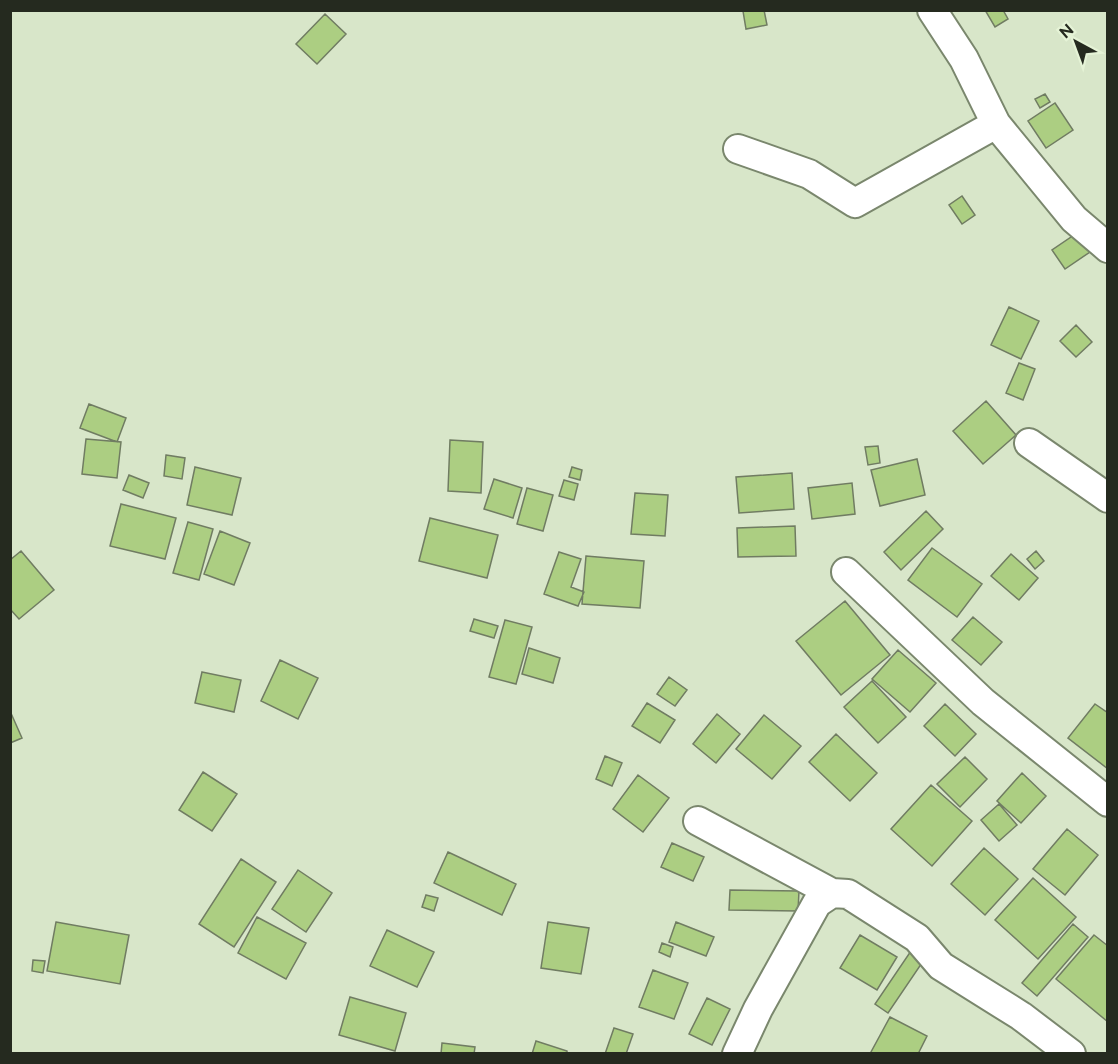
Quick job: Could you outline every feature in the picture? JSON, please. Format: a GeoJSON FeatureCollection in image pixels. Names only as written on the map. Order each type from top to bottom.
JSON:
{"type":"FeatureCollection","features":[{"type":"Feature","properties":{"kind":"street"},"geometry":{"type":"LineString","coordinates":[[932,10],[964,59],[996,124],[1074,219],[1107,248]]}},
{"type":"Feature","properties":{"kind":"street"},"geometry":{"type":"LineString","coordinates":[[738,149],[810,174],[855,203],[996,124]]}},
{"type":"Feature","properties":{"kind":"street"},"geometry":{"type":"LineString","coordinates":[[1029,443],[1107,498]]}},
{"type":"Feature","properties":{"kind":"street"},"geometry":{"type":"LineString","coordinates":[[846,572],[983,702],[1107,802]]}},
{"type":"Feature","properties":{"kind":"street"},"geometry":{"type":"LineString","coordinates":[[698,821],[832,893],[848,894],[917,938],[941,966],[1022,1016],[1071,1053]]}},
{"type":"Feature","properties":{"kind":"street"},"geometry":{"type":"LineString","coordinates":[[737,1053],[758,1009],[817,903],[832,893]]}},
{"type":"Feature","properties":{"kind":"building"},"geometry":{"type":"Polygon","coordinates":[[[764,10],[767,25],[746,29],[743,11],[764,10]]]}},
{"type":"Feature","properties":{"kind":"building"},"geometry":{"type":"Polygon","coordinates":[[[985,10],[1003,10],[1008,19],[995,27],[985,10]]]}},
{"type":"Feature","properties":{"kind":"building"},"geometry":{"type":"Polygon","coordinates":[[[325,14],[346,34],[317,64],[296,44],[325,14]]]}},
{"type":"Feature","properties":{"kind":"building"},"geometry":{"type":"Polygon","coordinates":[[[1045,94],[1050,102],[1040,108],[1035,99],[1045,94]]]}},
{"type":"Feature","properties":{"kind":"building"},"geometry":{"type":"Polygon","coordinates":[[[1055,103],[1073,130],[1046,148],[1028,121],[1055,103]]]}},
{"type":"Feature","properties":{"kind":"building"},"geometry":{"type":"Polygon","coordinates":[[[962,196],[975,215],[962,224],[949,205],[962,196]]]}},
{"type":"Feature","properties":{"kind":"building"},"geometry":{"type":"Polygon","coordinates":[[[1077,233],[1090,252],[1065,269],[1052,250],[1077,233]]]}},
{"type":"Feature","properties":{"kind":"building"},"geometry":{"type":"Polygon","coordinates":[[[1009,307],[1039,321],[1021,359],[991,345],[1009,307]]]}},
{"type":"Feature","properties":{"kind":"building"},"geometry":{"type":"Polygon","coordinates":[[[1076,325],[1092,342],[1076,357],[1060,341],[1076,325]]]}},
{"type":"Feature","properties":{"kind":"building"},"geometry":{"type":"Polygon","coordinates":[[[1019,363],[1035,369],[1023,400],[1006,393],[1019,363]]]}},
{"type":"Feature","properties":{"kind":"building"},"geometry":{"type":"Polygon","coordinates":[[[986,401],[1016,435],[983,464],[953,431],[986,401]]]}},
{"type":"Feature","properties":{"kind":"building"},"geometry":{"type":"Polygon","coordinates":[[[89,404],[126,418],[117,442],[80,428],[89,404]]]}},
{"type":"Feature","properties":{"kind":"building"},"geometry":{"type":"Polygon","coordinates":[[[86,439],[121,442],[117,478],[82,474],[86,439]]]}},
{"type":"Feature","properties":{"kind":"building"},"geometry":{"type":"Polygon","coordinates":[[[450,440],[483,442],[481,493],[448,491],[450,440]]]}},
{"type":"Feature","properties":{"kind":"building"},"geometry":{"type":"Polygon","coordinates":[[[878,446],[880,463],[868,465],[865,447],[878,446]]]}},
{"type":"Feature","properties":{"kind":"building"},"geometry":{"type":"Polygon","coordinates":[[[166,455],[185,458],[182,479],[164,476],[166,455]]]}},
{"type":"Feature","properties":{"kind":"building"},"geometry":{"type":"Polygon","coordinates":[[[917,459],[925,495],[880,506],[871,470],[917,459]]]}},
{"type":"Feature","properties":{"kind":"building"},"geometry":{"type":"Polygon","coordinates":[[[195,467],[241,478],[232,515],[187,505],[195,467]]]}},
{"type":"Feature","properties":{"kind":"building"},"geometry":{"type":"Polygon","coordinates":[[[572,467],[582,470],[580,480],[569,477],[572,467]]]}},
{"type":"Feature","properties":{"kind":"building"},"geometry":{"type":"Polygon","coordinates":[[[792,473],[794,509],[739,513],[736,477],[792,473]]]}},
{"type":"Feature","properties":{"kind":"building"},"geometry":{"type":"Polygon","coordinates":[[[129,475],[149,483],[143,498],[123,490],[129,475]]]}},
{"type":"Feature","properties":{"kind":"building"},"geometry":{"type":"Polygon","coordinates":[[[494,479],[522,488],[513,518],[484,509],[494,479]]]}},
{"type":"Feature","properties":{"kind":"building"},"geometry":{"type":"Polygon","coordinates":[[[564,480],[578,484],[574,500],[559,496],[564,480]]]}},
{"type":"Feature","properties":{"kind":"building"},"geometry":{"type":"Polygon","coordinates":[[[852,483],[855,514],[812,519],[808,488],[852,483]]]}},
{"type":"Feature","properties":{"kind":"building"},"geometry":{"type":"Polygon","coordinates":[[[527,488],[553,495],[543,531],[517,524],[527,488]]]}},
{"type":"Feature","properties":{"kind":"building"},"geometry":{"type":"Polygon","coordinates":[[[635,493],[668,495],[665,536],[631,534],[635,493]]]}},
{"type":"Feature","properties":{"kind":"building"},"geometry":{"type":"Polygon","coordinates":[[[121,504],[176,518],[165,559],[110,546],[121,504]]]}},
{"type":"Feature","properties":{"kind":"building"},"geometry":{"type":"Polygon","coordinates":[[[926,511],[943,529],[901,570],[884,552],[926,511]]]}},
{"type":"Feature","properties":{"kind":"building"},"geometry":{"type":"Polygon","coordinates":[[[430,518],[498,535],[487,578],[419,561],[430,518]]]}},
{"type":"Feature","properties":{"kind":"building"},"geometry":{"type":"Polygon","coordinates":[[[188,522],[213,529],[199,580],[173,573],[188,522]]]}},
{"type":"Feature","properties":{"kind":"building"},"geometry":{"type":"Polygon","coordinates":[[[795,526],[796,556],[738,557],[737,528],[795,526]]]}},
{"type":"Feature","properties":{"kind":"building"},"geometry":{"type":"Polygon","coordinates":[[[220,531],[250,543],[234,585],[204,574],[220,531]]]}},
{"type":"Feature","properties":{"kind":"building"},"geometry":{"type":"Polygon","coordinates":[[[932,548],[982,584],[957,617],[908,580],[932,548]]]}},
{"type":"Feature","properties":{"kind":"building"},"geometry":{"type":"Polygon","coordinates":[[[21,551],[54,590],[19,619],[10,609],[10,560],[21,551]]]}},
{"type":"Feature","properties":{"kind":"building"},"geometry":{"type":"Polygon","coordinates":[[[1036,551],[1044,561],[1035,569],[1027,559],[1036,551]]]}},
{"type":"Feature","properties":{"kind":"building"},"geometry":{"type":"Polygon","coordinates":[[[559,552],[581,559],[571,587],[584,592],[578,606],[544,594],[559,552]]]}},
{"type":"Feature","properties":{"kind":"building"},"geometry":{"type":"Polygon","coordinates":[[[1011,554],[1038,578],[1019,600],[991,576],[1011,554]]]}},
{"type":"Feature","properties":{"kind":"building"},"geometry":{"type":"Polygon","coordinates":[[[586,556],[644,561],[640,608],[582,604],[586,556]]]}},
{"type":"Feature","properties":{"kind":"building"},"geometry":{"type":"Polygon","coordinates":[[[845,601],[890,655],[841,695],[796,641],[845,601]]]}},
{"type":"Feature","properties":{"kind":"building"},"geometry":{"type":"Polygon","coordinates":[[[973,617],[1002,642],[981,665],[952,640],[973,617]]]}},
{"type":"Feature","properties":{"kind":"building"},"geometry":{"type":"Polygon","coordinates":[[[474,619],[498,626],[494,638],[470,631],[474,619]]]}},
{"type":"Feature","properties":{"kind":"building"},"geometry":{"type":"Polygon","coordinates":[[[505,620],[532,627],[516,684],[489,677],[505,620]]]}},
{"type":"Feature","properties":{"kind":"building"},"geometry":{"type":"Polygon","coordinates":[[[529,648],[560,658],[553,683],[522,674],[529,648]]]}},
{"type":"Feature","properties":{"kind":"building"},"geometry":{"type":"Polygon","coordinates":[[[898,650],[936,683],[910,712],[872,679],[898,650]]]}},
{"type":"Feature","properties":{"kind":"building"},"geometry":{"type":"Polygon","coordinates":[[[280,660],[318,678],[298,719],[261,701],[280,660]]]}},
{"type":"Feature","properties":{"kind":"building"},"geometry":{"type":"Polygon","coordinates":[[[202,672],[241,680],[234,712],[195,703],[202,672]]]}},
{"type":"Feature","properties":{"kind":"building"},"geometry":{"type":"Polygon","coordinates":[[[669,677],[687,690],[675,706],[657,694],[669,677]]]}},
{"type":"Feature","properties":{"kind":"building"},"geometry":{"type":"Polygon","coordinates":[[[872,681],[906,717],[878,743],[844,707],[872,681]]]}},
{"type":"Feature","properties":{"kind":"building"},"geometry":{"type":"Polygon","coordinates":[[[647,703],[675,720],[660,743],[632,726],[647,703]]]}},
{"type":"Feature","properties":{"kind":"building"},"geometry":{"type":"Polygon","coordinates":[[[945,704],[976,734],[955,756],[924,726],[945,704]]]}},
{"type":"Feature","properties":{"kind":"building"},"geometry":{"type":"Polygon","coordinates":[[[1095,704],[1108,713],[1108,769],[1068,738],[1095,704]]]}},
{"type":"Feature","properties":{"kind":"building"},"geometry":{"type":"Polygon","coordinates":[[[10,711],[22,738],[10,743],[10,711]]]}},
{"type":"Feature","properties":{"kind":"building"},"geometry":{"type":"Polygon","coordinates":[[[717,714],[740,734],[716,763],[693,744],[717,714]]]}},
{"type":"Feature","properties":{"kind":"building"},"geometry":{"type":"Polygon","coordinates":[[[764,715],[801,746],[772,779],[736,749],[764,715]]]}},
{"type":"Feature","properties":{"kind":"building"},"geometry":{"type":"Polygon","coordinates":[[[836,734],[877,773],[850,801],[809,762],[836,734]]]}},
{"type":"Feature","properties":{"kind":"building"},"geometry":{"type":"Polygon","coordinates":[[[605,756],[622,763],[612,786],[596,779],[605,756]]]}},
{"type":"Feature","properties":{"kind":"building"},"geometry":{"type":"Polygon","coordinates":[[[965,757],[987,779],[960,807],[937,784],[965,757]]]}},
{"type":"Feature","properties":{"kind":"building"},"geometry":{"type":"Polygon","coordinates":[[[203,772],[237,794],[212,831],[179,810],[203,772]]]}},
{"type":"Feature","properties":{"kind":"building"},"geometry":{"type":"Polygon","coordinates":[[[1022,773],[1046,796],[1021,823],[997,801],[1022,773]]]}},
{"type":"Feature","properties":{"kind":"building"},"geometry":{"type":"Polygon","coordinates":[[[638,775],[669,798],[643,832],[613,809],[638,775]]]}},
{"type":"Feature","properties":{"kind":"building"},"geometry":{"type":"Polygon","coordinates":[[[931,785],[972,821],[932,866],[891,829],[931,785]]]}},
{"type":"Feature","properties":{"kind":"building"},"geometry":{"type":"Polygon","coordinates":[[[999,804],[1017,825],[999,841],[981,820],[999,804]]]}},
{"type":"Feature","properties":{"kind":"building"},"geometry":{"type":"Polygon","coordinates":[[[1067,829],[1098,855],[1065,895],[1033,869],[1067,829]]]}},
{"type":"Feature","properties":{"kind":"building"},"geometry":{"type":"Polygon","coordinates":[[[672,843],[704,857],[693,881],[661,867],[672,843]]]}},
{"type":"Feature","properties":{"kind":"building"},"geometry":{"type":"Polygon","coordinates":[[[984,848],[1018,879],[985,915],[951,884],[984,848]]]}},
{"type":"Feature","properties":{"kind":"building"},"geometry":{"type":"Polygon","coordinates":[[[448,852],[516,884],[502,915],[434,883],[448,852]]]}},
{"type":"Feature","properties":{"kind":"building"},"geometry":{"type":"Polygon","coordinates":[[[241,859],[276,882],[234,947],[199,924],[241,859]]]}},
{"type":"Feature","properties":{"kind":"building"},"geometry":{"type":"Polygon","coordinates":[[[298,870],[332,893],[306,932],[272,909],[298,870]]]}},
{"type":"Feature","properties":{"kind":"building"},"geometry":{"type":"Polygon","coordinates":[[[1033,878],[1076,917],[1038,959],[995,920],[1033,878]]]}},
{"type":"Feature","properties":{"kind":"building"},"geometry":{"type":"Polygon","coordinates":[[[730,890],[799,891],[798,911],[729,910],[730,890]]]}},
{"type":"Feature","properties":{"kind":"building"},"geometry":{"type":"Polygon","coordinates":[[[426,895],[438,898],[434,911],[422,907],[426,895]]]}},
{"type":"Feature","properties":{"kind":"building"},"geometry":{"type":"Polygon","coordinates":[[[257,917],[306,943],[286,979],[238,953],[257,917]]]}},
{"type":"Feature","properties":{"kind":"building"},"geometry":{"type":"Polygon","coordinates":[[[56,922],[129,935],[120,984],[47,971],[56,922]]]}},
{"type":"Feature","properties":{"kind":"building"},"geometry":{"type":"Polygon","coordinates":[[[548,922],[589,928],[581,974],[541,968],[548,922]]]}},
{"type":"Feature","properties":{"kind":"building"},"geometry":{"type":"Polygon","coordinates":[[[676,922],[714,937],[706,956],[669,942],[676,922]]]}},
{"type":"Feature","properties":{"kind":"building"},"geometry":{"type":"Polygon","coordinates":[[[1073,924],[1088,937],[1037,996],[1022,983],[1073,924]]]}},
{"type":"Feature","properties":{"kind":"building"},"geometry":{"type":"Polygon","coordinates":[[[387,930],[434,952],[417,987],[370,966],[387,930]]]}},
{"type":"Feature","properties":{"kind":"building"},"geometry":{"type":"Polygon","coordinates":[[[860,935],[897,957],[877,990],[840,968],[860,935]]]}},
{"type":"Feature","properties":{"kind":"building"},"geometry":{"type":"Polygon","coordinates":[[[1094,935],[1108,946],[1108,1022],[1056,979],[1094,935]]]}},
{"type":"Feature","properties":{"kind":"building"},"geometry":{"type":"Polygon","coordinates":[[[662,943],[673,947],[670,957],[659,952],[662,943]]]}},
{"type":"Feature","properties":{"kind":"building"},"geometry":{"type":"Polygon","coordinates":[[[915,945],[928,954],[888,1013],[875,1004],[915,945]]]}},
{"type":"Feature","properties":{"kind":"building"},"geometry":{"type":"Polygon","coordinates":[[[33,960],[45,961],[43,973],[32,971],[33,960]]]}},
{"type":"Feature","properties":{"kind":"building"},"geometry":{"type":"Polygon","coordinates":[[[653,970],[688,983],[674,1019],[639,1007],[653,970]]]}},
{"type":"Feature","properties":{"kind":"building"},"geometry":{"type":"Polygon","coordinates":[[[350,997],[406,1013],[395,1051],[339,1035],[350,997]]]}},
{"type":"Feature","properties":{"kind":"building"},"geometry":{"type":"Polygon","coordinates":[[[707,998],[730,1009],[712,1045],[689,1034],[707,998]]]}},
{"type":"Feature","properties":{"kind":"building"},"geometry":{"type":"Polygon","coordinates":[[[890,1017],[927,1036],[918,1054],[874,1054],[871,1052],[890,1017]]]}},
{"type":"Feature","properties":{"kind":"building"},"geometry":{"type":"Polygon","coordinates":[[[614,1028],[633,1034],[626,1054],[605,1054],[614,1028]]]}},
{"type":"Feature","properties":{"kind":"building"},"geometry":{"type":"Polygon","coordinates":[[[536,1041],[567,1051],[567,1054],[532,1054],[536,1041]]]}},
{"type":"Feature","properties":{"kind":"building"},"geometry":{"type":"Polygon","coordinates":[[[442,1043],[475,1047],[474,1054],[441,1054],[442,1043]]]}}]}
